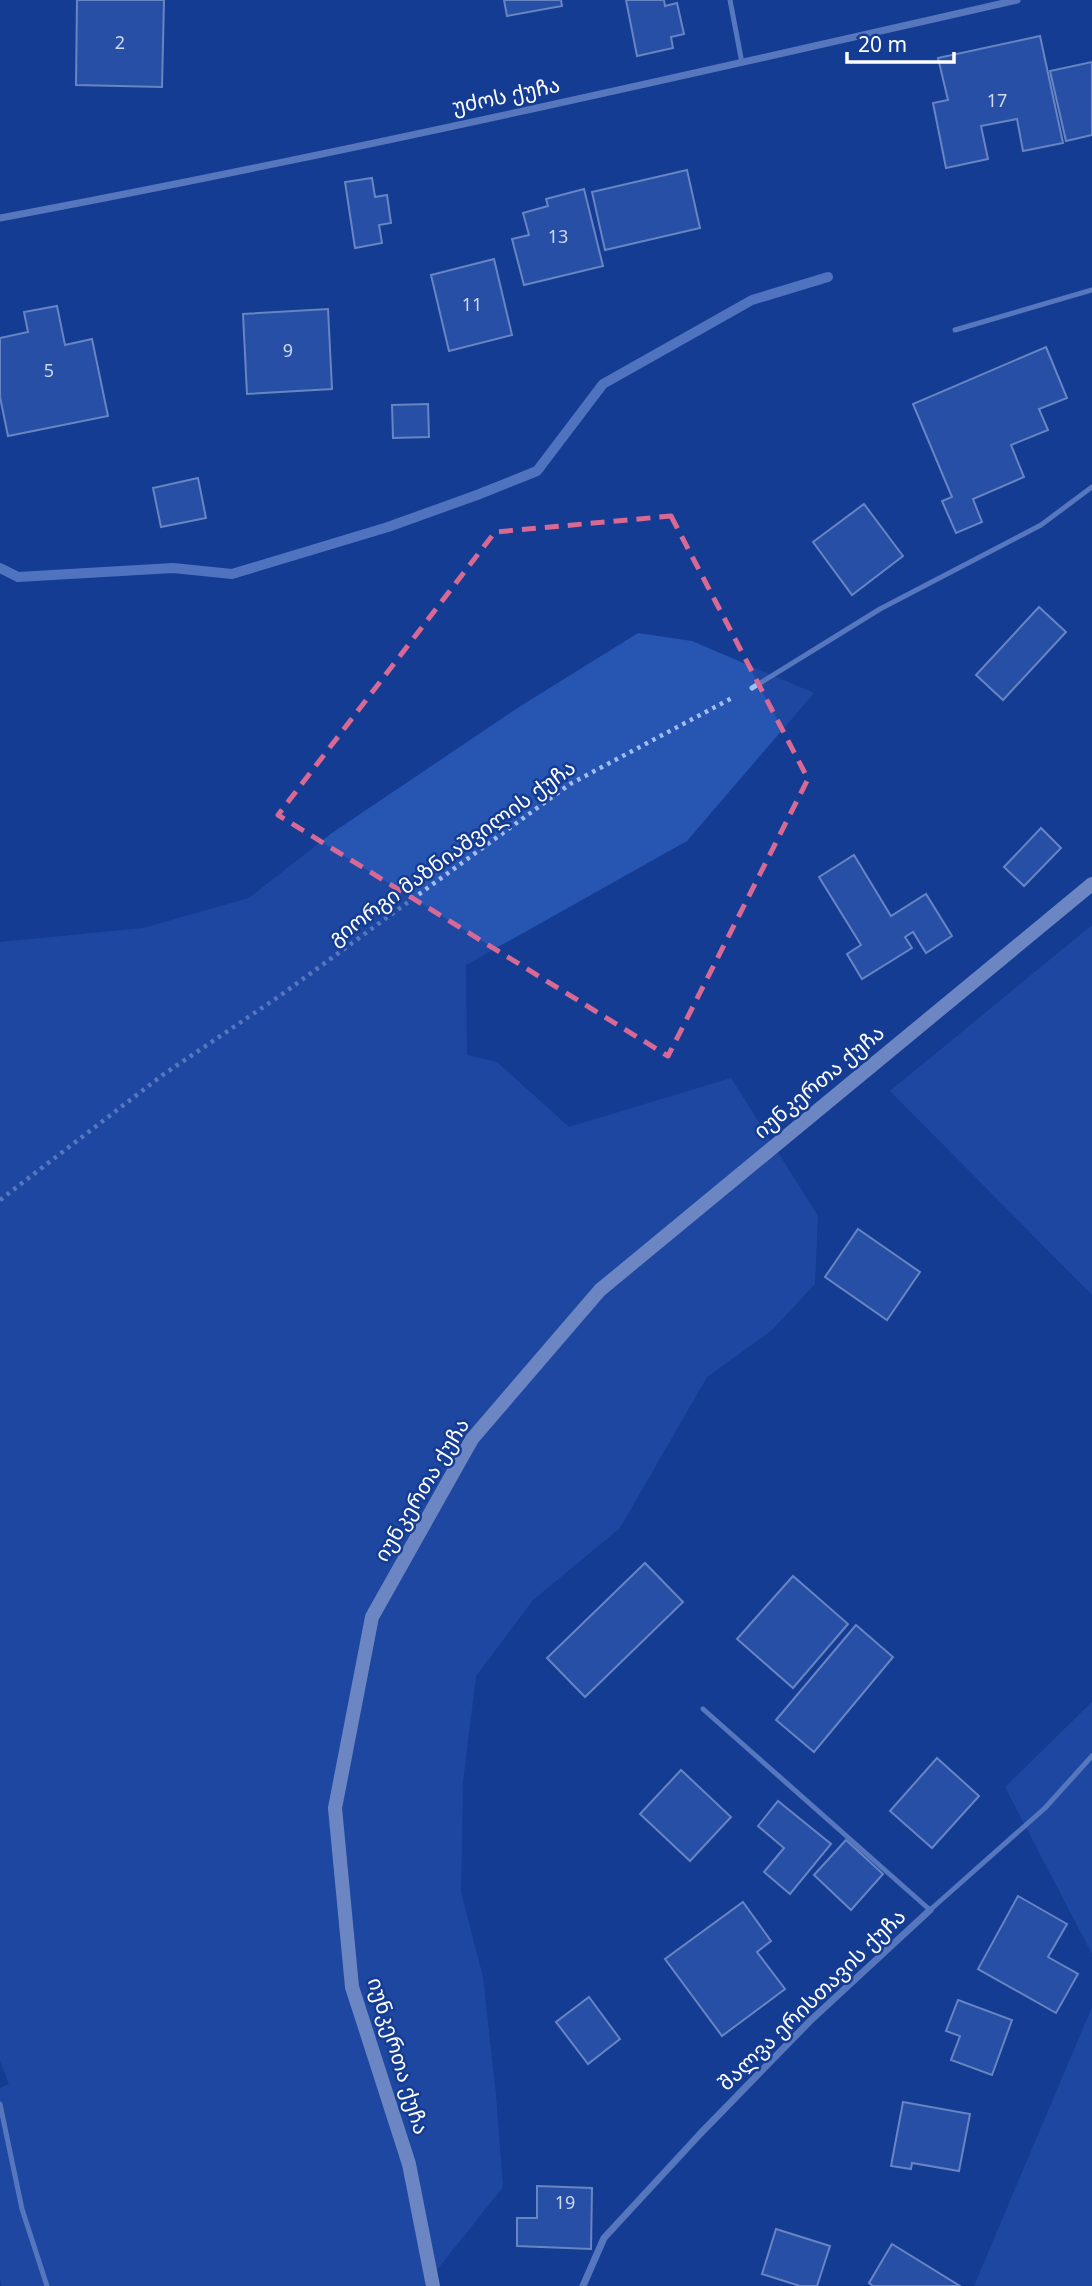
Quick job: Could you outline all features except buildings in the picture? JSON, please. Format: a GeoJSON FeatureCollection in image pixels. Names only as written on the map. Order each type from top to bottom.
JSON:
{"type":"FeatureCollection","features":[{"type":"Feature","properties":{"kind":"main road","name":"იუნკერთა ქუჩა"},"geometry":{"type":"LineString","coordinates":[[433,2286],[409,2164],[352,1987],[336,1821],[335,1808],[372,1617],[472,1439],[600,1290],[1092,884]]}},
{"type":"Feature","properties":{"kind":"street","name":"უძოს ქუჩა"},"geometry":{"type":"LineString","coordinates":[[0,218],[171,186],[742,63],[1017,0]]}},
{"type":"Feature","properties":{"kind":"street","name":"შალვა ერისთავის ქუჩა"},"geometry":{"type":"LineString","coordinates":[[583,2286],[604,2238],[810,2021],[930,1910]]}},
{"type":"Feature","properties":{"kind":"lane"},"geometry":{"type":"LineString","coordinates":[[730,0],[742,63]]}},
{"type":"Feature","properties":{"kind":"lane"},"geometry":{"type":"LineString","coordinates":[[955,330],[1092,290]]}},
{"type":"Feature","properties":{"kind":"lane"},"geometry":{"type":"LineString","coordinates":[[752,688],[880,609],[1041,525],[1092,487]]}},
{"type":"Feature","properties":{"kind":"lane","name":"შალვა ერისთავის ქუჩა"},"geometry":{"type":"LineString","coordinates":[[702,1709],[930,1910]]}},
{"type":"Feature","properties":{"kind":"lane"},"geometry":{"type":"LineString","coordinates":[[930,1910],[1045,1808],[1092,1756]]}},
{"type":"Feature","properties":{"kind":"lane"},"geometry":{"type":"LineString","coordinates":[[0,2104],[22,2209],[47,2286]]}},
{"type":"Feature","properties":{"kind":"path","name":"გიორგი მაზნიაშვილის ქუჩა"},"geometry":{"type":"LineString","coordinates":[[0,1200],[164,1074],[281,995],[570,784],[752,688]]}},
{"type":"Feature","properties":{"kind":"highlighted area"},"geometry":{"type":"Polygon","coordinates":[[[671,516],[808,779],[668,1056],[278,815],[495,532],[671,516]]]}},
{"type":"Feature","properties":{"kind":"shaded area"},"geometry":{"type":"Polygon","coordinates":[[[638,633],[692,641],[814,693],[687,841],[466,965],[467,1055],[497,1062],[569,1127],[731,1078],[818,1216],[815,1284],[771,1331],[707,1377],[620,1528],[533,1600],[476,1676],[463,1782],[461,1892],[483,1977],[503,2187],[424,2286],[2,2286],[0,2088],[9,2084],[0,2061],[0,942],[143,928],[249,898],[332,833],[519,707],[638,633]]]}},
{"type":"Feature","properties":{"kind":"shaded area"},"geometry":{"type":"Polygon","coordinates":[[[1092,925],[1092,1295],[890,1091],[1092,925]]]}},
{"type":"Feature","properties":{"kind":"shaded area"},"geometry":{"type":"Polygon","coordinates":[[[1092,1702],[1092,1954],[1005,1787],[1092,1702]]]}},
{"type":"Feature","properties":{"kind":"shaded area"},"geometry":{"type":"Polygon","coordinates":[[[1092,2007],[1092,2286],[974,2286],[1092,2007]]]}},
{"type":"Feature","properties":{"kind":"waterway"},"geometry":{"type":"LineString","coordinates":[[0,568],[18,577],[173,568],[232,574],[388,527],[537,471],[603,384],[752,300],[828,277]]}}]}
